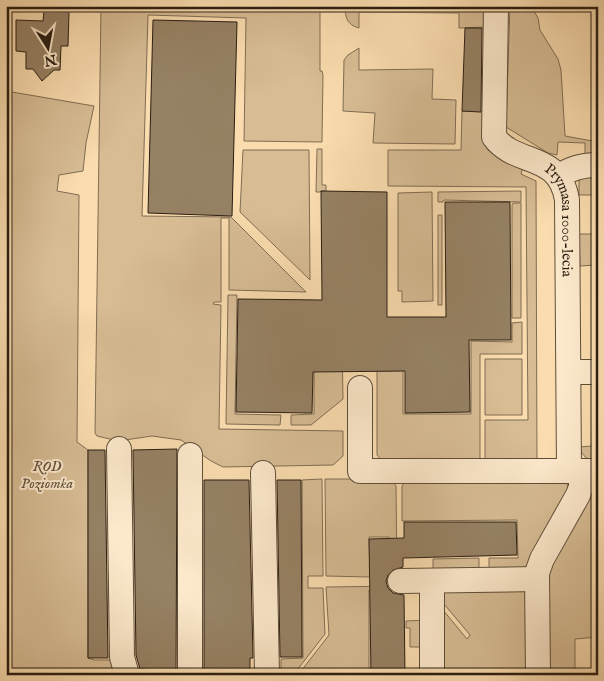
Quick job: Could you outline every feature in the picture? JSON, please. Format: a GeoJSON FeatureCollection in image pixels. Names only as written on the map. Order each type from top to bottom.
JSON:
{"type":"FeatureCollection","features":[{"type":"Feature","properties":{"kind":"street","name":"Prymasa 1000-lecia"},"geometry":{"type":"LineString","coordinates":[[496,6],[494,138],[504,147],[543,164],[559,176],[565,187],[567,200],[568,372],[582,471],[581,487],[578,495],[542,559],[537,579],[538,675]]}},
{"type":"Feature","properties":{"kind":"street"},"geometry":{"type":"LineString","coordinates":[[559,176],[570,169],[583,165],[598,165]]}},
{"type":"Feature","properties":{"kind":"street"},"geometry":{"type":"LineString","coordinates":[[568,372],[598,372]]}},
{"type":"Feature","properties":{"kind":"street"},"geometry":{"type":"LineString","coordinates":[[360,388],[360,471],[582,471]]}},
{"type":"Feature","properties":{"kind":"street"},"geometry":{"type":"LineString","coordinates":[[120,450],[122,657],[127,675]]}},
{"type":"Feature","properties":{"kind":"street"},"geometry":{"type":"LineString","coordinates":[[190,455],[190,675]]}},
{"type":"Feature","properties":{"kind":"street"},"geometry":{"type":"LineString","coordinates":[[263,473],[267,675]]}},
{"type":"Feature","properties":{"kind":"street"},"geometry":{"type":"LineString","coordinates":[[400,581],[537,579]]}},
{"type":"Feature","properties":{"kind":"street"},"geometry":{"type":"LineString","coordinates":[[432,581],[432,675]]}},
{"type":"Feature","properties":{"kind":"green space"},"geometry":{"type":"Polygon","coordinates":[[[101,6],[320,6],[320,71],[322,71],[323,75],[322,142],[244,141],[246,18],[148,15],[142,216],[231,217],[306,292],[229,290],[229,218],[221,218],[221,302],[214,302],[213,304],[221,305],[219,429],[343,431],[343,456],[333,465],[223,467],[181,440],[152,436],[118,441],[97,436],[95,433],[101,6]]]}},
{"type":"Feature","properties":{"kind":"green space"},"geometry":{"type":"Polygon","coordinates":[[[345,6],[488,6],[487,27],[459,28],[459,13],[359,12],[359,28],[349,23],[345,6]]]}},
{"type":"Feature","properties":{"kind":"green space"},"geometry":{"type":"Polygon","coordinates":[[[510,6],[531,6],[538,18],[540,30],[558,59],[561,70],[565,136],[598,142],[598,160],[585,161],[585,143],[558,142],[557,155],[548,153],[506,127],[510,6]]]}},
{"type":"Feature","properties":{"kind":"green space"},"geometry":{"type":"Polygon","coordinates":[[[359,48],[359,70],[433,69],[432,99],[456,100],[455,144],[373,143],[375,113],[343,111],[344,60],[359,48]]]}},
{"type":"Feature","properties":{"kind":"green space","name":"ROD Poziomka"},"geometry":{"type":"Polygon","coordinates":[[[6,91],[94,106],[86,143],[83,171],[59,175],[57,191],[79,195],[77,442],[88,450],[88,658],[110,660],[119,675],[6,675],[6,91]]]}},
{"type":"Feature","properties":{"kind":"green space"},"geometry":{"type":"Polygon","coordinates":[[[462,111],[485,112],[486,145],[488,150],[523,168],[521,174],[536,181],[537,465],[485,464],[485,420],[528,420],[526,187],[388,186],[388,150],[461,150],[462,111]]]}},
{"type":"Feature","properties":{"kind":"green space"},"geometry":{"type":"Polygon","coordinates":[[[317,149],[322,149],[322,185],[326,185],[326,191],[320,192],[316,192],[317,149]]]}},
{"type":"Feature","properties":{"kind":"green space"},"geometry":{"type":"Polygon","coordinates":[[[243,150],[309,150],[310,280],[240,212],[243,150]]]}},
{"type":"Feature","properties":{"kind":"green space"},"geometry":{"type":"Polygon","coordinates":[[[598,170],[598,195],[579,195],[579,177],[598,170]]]}},
{"type":"Feature","properties":{"kind":"green space"},"geometry":{"type":"Polygon","coordinates":[[[521,191],[521,202],[444,200],[443,202],[438,202],[438,192],[521,191]]]}},
{"type":"Feature","properties":{"kind":"green space"},"geometry":{"type":"Polygon","coordinates":[[[432,192],[433,301],[402,302],[402,291],[398,291],[398,193],[432,192]]]}},
{"type":"Feature","properties":{"kind":"green space"},"geometry":{"type":"Polygon","coordinates":[[[513,203],[521,203],[521,318],[512,318],[513,203]]]}},
{"type":"Feature","properties":{"kind":"green space"},"geometry":{"type":"Polygon","coordinates":[[[438,215],[442,215],[442,305],[438,305],[438,215]]]}},
{"type":"Feature","properties":{"kind":"green space"},"geometry":{"type":"Polygon","coordinates":[[[579,234],[598,234],[598,261],[596,265],[580,266],[579,234]]]}},
{"type":"Feature","properties":{"kind":"green space"},"geometry":{"type":"Polygon","coordinates":[[[228,295],[237,295],[235,414],[281,415],[280,425],[226,424],[228,295]]]}},
{"type":"Feature","properties":{"kind":"green space"},"geometry":{"type":"Polygon","coordinates":[[[522,322],[522,354],[480,354],[480,465],[386,465],[377,455],[377,342],[403,342],[403,414],[471,414],[471,341],[512,342],[512,323],[522,322]]]}},
{"type":"Feature","properties":{"kind":"green space"},"geometry":{"type":"Polygon","coordinates":[[[314,343],[342,343],[343,399],[311,425],[291,425],[291,415],[314,414],[314,343]]]}},
{"type":"Feature","properties":{"kind":"green space"},"geometry":{"type":"Polygon","coordinates":[[[485,359],[522,359],[522,415],[485,415],[485,359]]]}},
{"type":"Feature","properties":{"kind":"green space"},"geometry":{"type":"Polygon","coordinates":[[[593,405],[598,406],[598,461],[586,457],[579,447],[592,446],[593,405]]]}},
{"type":"Feature","properties":{"kind":"green space"},"geometry":{"type":"Polygon","coordinates":[[[322,479],[323,576],[308,576],[308,588],[323,588],[325,634],[294,674],[281,673],[281,659],[303,658],[302,480],[322,479]]]}},
{"type":"Feature","properties":{"kind":"green space"},"geometry":{"type":"Polygon","coordinates":[[[325,479],[391,479],[396,486],[397,576],[389,576],[389,537],[369,537],[370,577],[326,576],[325,479]]]}},
{"type":"Feature","properties":{"kind":"green space"},"geometry":{"type":"Polygon","coordinates":[[[407,479],[563,481],[567,484],[570,492],[530,567],[489,575],[489,558],[518,558],[517,520],[402,521],[402,486],[407,479]]]}},
{"type":"Feature","properties":{"kind":"green space"},"geometry":{"type":"Polygon","coordinates":[[[598,483],[598,637],[575,639],[575,675],[544,675],[543,576],[589,489],[598,483]]]}},
{"type":"Feature","properties":{"kind":"green space"},"geometry":{"type":"Polygon","coordinates":[[[479,558],[479,575],[433,569],[433,559],[479,558]]]}},
{"type":"Feature","properties":{"kind":"green space"},"geometry":{"type":"Polygon","coordinates":[[[518,585],[530,592],[533,675],[439,675],[438,604],[467,639],[470,635],[439,598],[444,591],[518,585]]]}},
{"type":"Feature","properties":{"kind":"green space"},"geometry":{"type":"Polygon","coordinates":[[[405,586],[405,590],[369,590],[369,675],[298,675],[329,635],[326,587],[405,586]]]}},
{"type":"Feature","properties":{"kind":"green space"},"geometry":{"type":"Polygon","coordinates":[[[426,620],[426,647],[410,647],[410,628],[406,628],[406,621],[426,620]]]}},
{"type":"Feature","properties":{"kind":"building"},"geometry":{"type":"Polygon","coordinates":[[[44,11],[69,12],[68,46],[61,46],[60,70],[54,70],[42,81],[33,69],[26,69],[26,52],[16,51],[16,20],[43,21],[44,11]]]}},
{"type":"Feature","properties":{"kind":"building"},"geometry":{"type":"Polygon","coordinates":[[[153,20],[237,22],[232,216],[148,213],[153,20]]]}},
{"type":"Feature","properties":{"kind":"building"},"geometry":{"type":"Polygon","coordinates":[[[465,28],[482,28],[481,112],[462,111],[465,28]]]}},
{"type":"Feature","properties":{"kind":"building"},"geometry":{"type":"Polygon","coordinates":[[[321,191],[387,192],[387,317],[446,317],[445,202],[510,202],[511,340],[469,340],[470,412],[405,413],[405,371],[313,372],[312,413],[236,412],[238,299],[322,300],[321,191]]]}},
{"type":"Feature","properties":{"kind":"building"},"geometry":{"type":"Polygon","coordinates":[[[177,449],[176,675],[146,675],[146,669],[140,669],[136,655],[133,450],[177,449]]]}},
{"type":"Feature","properties":{"kind":"building"},"geometry":{"type":"Polygon","coordinates":[[[88,450],[105,450],[108,658],[88,658],[88,450]]]}},
{"type":"Feature","properties":{"kind":"building"},"geometry":{"type":"Polygon","coordinates":[[[204,480],[249,480],[253,658],[250,658],[250,675],[204,675],[204,480]]]}},
{"type":"Feature","properties":{"kind":"building"},"geometry":{"type":"Polygon","coordinates":[[[277,480],[301,480],[302,657],[280,657],[277,480]]]}},
{"type":"Feature","properties":{"kind":"building"},"geometry":{"type":"Polygon","coordinates":[[[404,522],[516,522],[517,555],[403,558],[403,567],[393,570],[388,575],[386,581],[388,588],[393,593],[404,595],[405,675],[371,675],[369,539],[404,538],[404,522]]]}}]}
